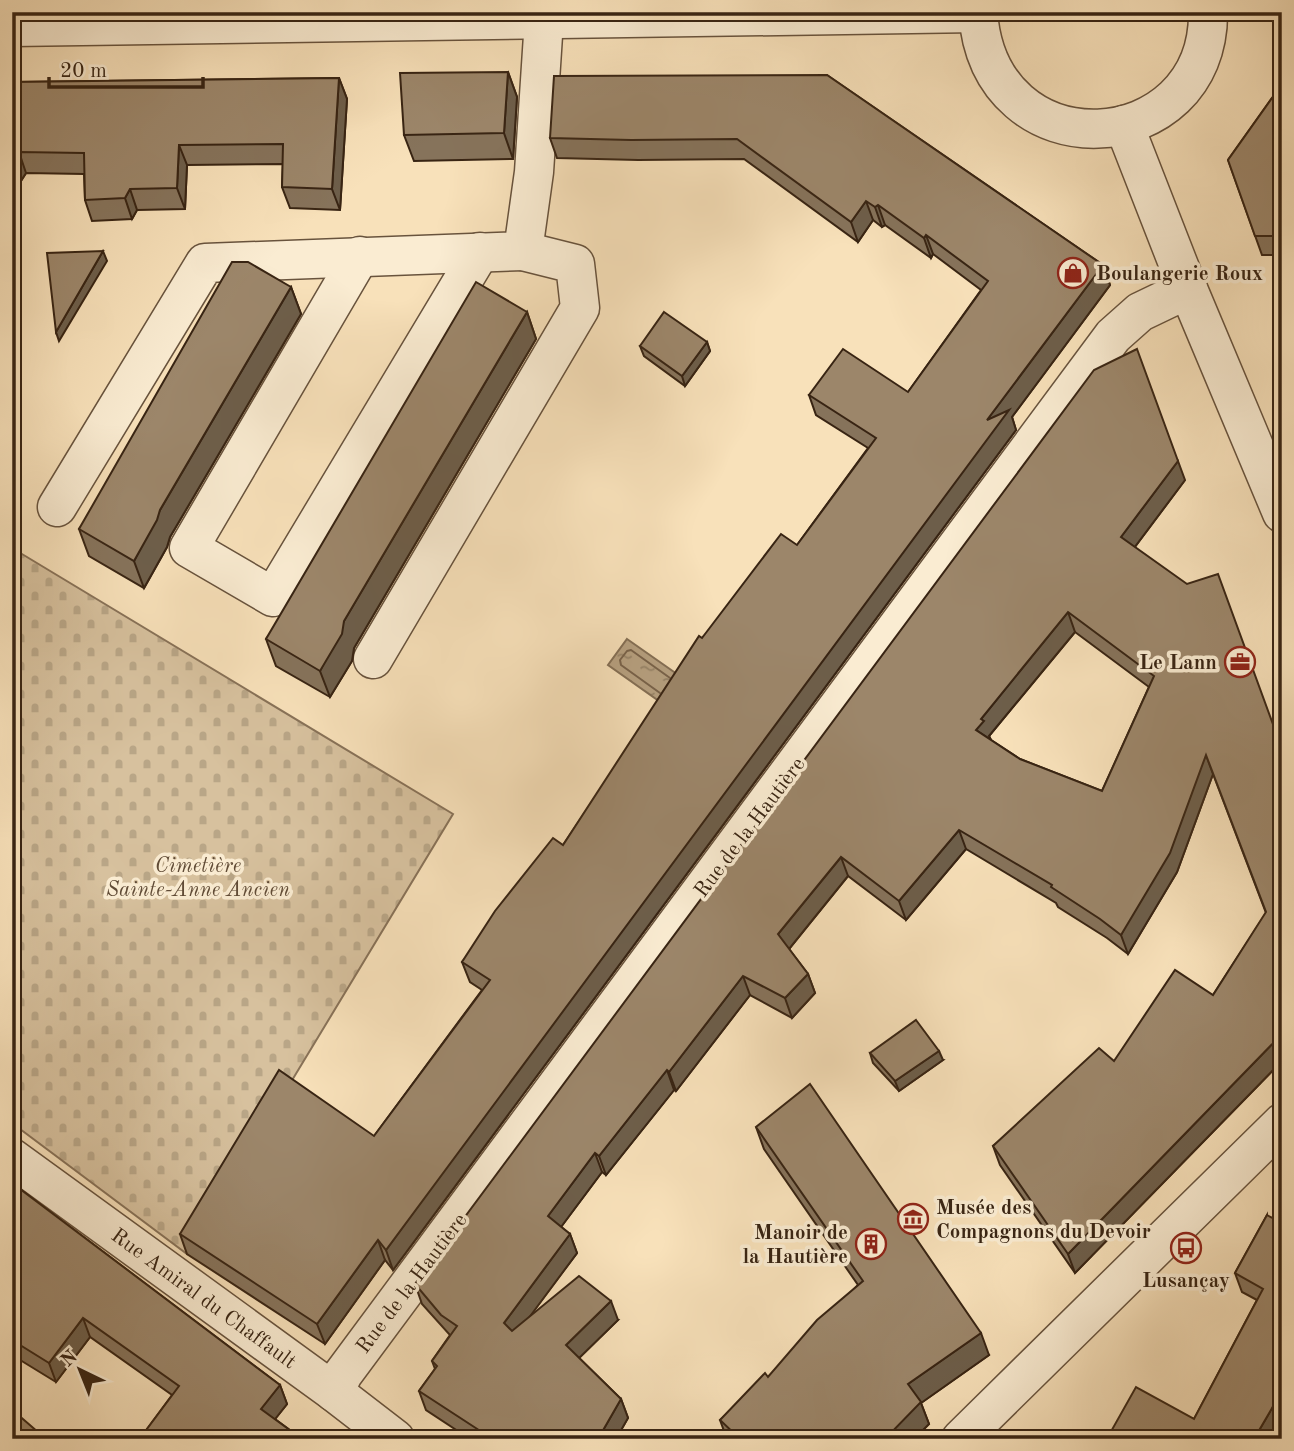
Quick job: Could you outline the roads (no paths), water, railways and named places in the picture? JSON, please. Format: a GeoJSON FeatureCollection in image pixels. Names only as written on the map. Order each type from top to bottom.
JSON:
{"type":"FeatureCollection","features":[{"type":"Feature","properties":{"kind":"street"},"geometry":{"type":"LineString","coordinates":[[12,27],[978,12],[983,44],[990,64],[1019,103],[1042,117],[1071,127],[1104,129],[1140,120],[1168,102],[1187,80],[1202,50],[1208,12]]}},
{"type":"Feature","properties":{"kind":"street"},"geometry":{"type":"LineString","coordinates":[[523,251],[534,173],[544,20]]}},
{"type":"Feature","properties":{"kind":"street"},"geometry":{"type":"LineString","coordinates":[[1124,125],[1188,289],[1282,513]]}},
{"type":"Feature","properties":{"kind":"street"},"geometry":{"type":"LineString","coordinates":[[57,507],[205,263],[523,251],[575,264],[580,308],[373,659]]}},
{"type":"Feature","properties":{"kind":"street"},"geometry":{"type":"LineString","coordinates":[[360,256],[189,548],[273,597],[480,252]]}},
{"type":"Feature","properties":{"kind":"street","name":"Rue de la Hautière"},"geometry":{"type":"LineString","coordinates":[[334,1392],[351,1363],[1113,336],[1140,312],[1188,289]]}},
{"type":"Feature","properties":{"kind":"street"},"geometry":{"type":"LineString","coordinates":[[971,1435],[1282,1123]]}},
{"type":"Feature","properties":{"kind":"street","name":"Rue Amiral du Chaffault"},"geometry":{"type":"LineString","coordinates":[[12,1158],[395,1439]]}},
{"type":"Feature","properties":{"kind":"water"},"geometry":{"type":"Polygon","coordinates":[[[627,639],[684,679],[666,706],[608,665],[627,639]]]}},
{"type":"Feature","properties":{"kind":"place","name":"Boulangerie Roux"},"geometry":{"type":"Point","coordinates":[1073,273]}},
{"type":"Feature","properties":{"kind":"place","name":"Le Lann"},"geometry":{"type":"Point","coordinates":[1240,662]}},
{"type":"Feature","properties":{"kind":"place","name":"Musée des Compagnons du Devoir"},"geometry":{"type":"Point","coordinates":[913,1219]}},
{"type":"Feature","properties":{"kind":"place","name":"Manoir de la Hautière"},"geometry":{"type":"Point","coordinates":[871,1244]}},
{"type":"Feature","properties":{"kind":"place","name":"Lusançay"},"geometry":{"type":"Point","coordinates":[1186,1248]}},
{"type":"Feature","properties":{"kind":"park label","name":"Cimetière Sainte-Anne Ancien"},"geometry":{"type":"Point","coordinates":[198,877]}}]}
